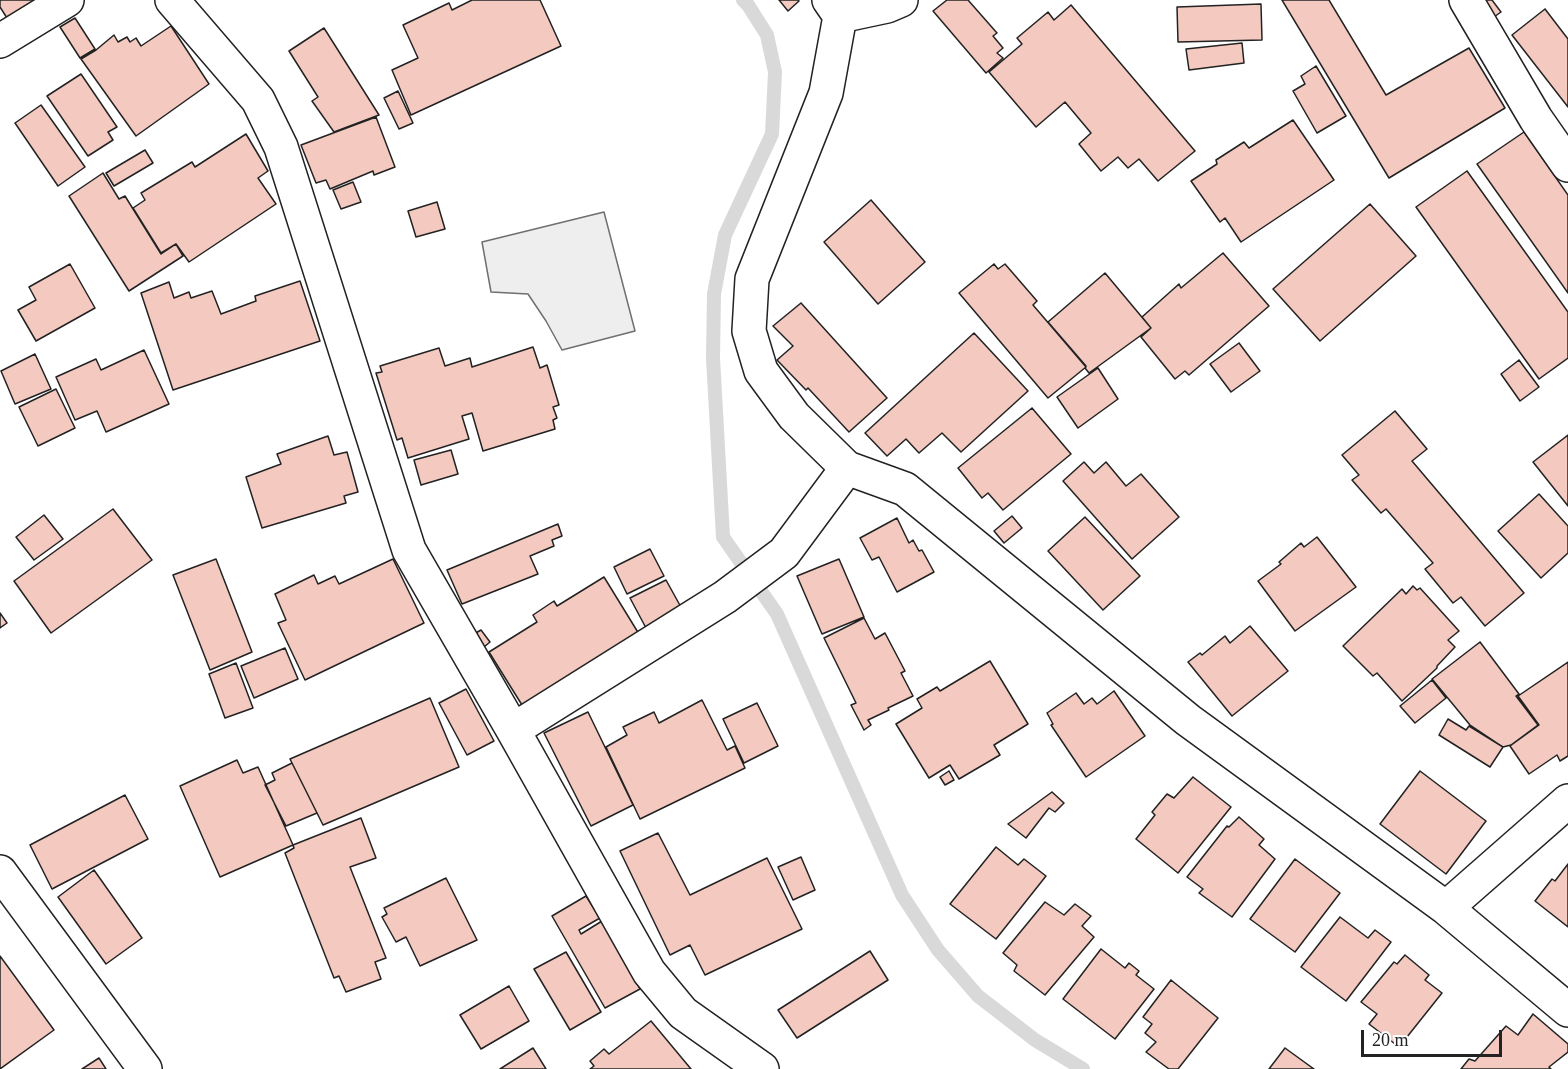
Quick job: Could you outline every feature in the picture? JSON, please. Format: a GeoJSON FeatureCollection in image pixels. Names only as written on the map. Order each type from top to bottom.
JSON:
{"type":"FeatureCollection","features":[{"type":"Feature","properties":{"kind":"street"},"geometry":{"type":"LineString","coordinates":[[0,41],[67,0]]}},
{"type":"Feature","properties":{"kind":"street"},"geometry":{"type":"LineString","coordinates":[[172,0],[258,100],[281,147],[409,550],[649,972],[683,1013],[743,1064]]}},
{"type":"Feature","properties":{"kind":"street"},"geometry":{"type":"LineString","coordinates":[[901,0],[887,6],[835,8],[826,93],[752,279],[749,331],[761,370],[794,416],[847,468],[905,489],[1188,720],[1446,908],[1568,1010]]}},
{"type":"Feature","properties":{"kind":"street"},"geometry":{"type":"LineString","coordinates":[[1466,0],[1536,119],[1568,165]]}},
{"type":"Feature","properties":{"kind":"street"},"geometry":{"type":"LineString","coordinates":[[513,730],[725,597],[784,553],[847,468]]}},
{"type":"Feature","properties":{"kind":"street"},"geometry":{"type":"LineString","coordinates":[[1446,908],[1568,801]]}},
{"type":"Feature","properties":{"kind":"street"},"geometry":{"type":"LineString","coordinates":[[0,872],[145,1069]]}},
{"type":"Feature","properties":{"kind":"shaded area"},"geometry":{"type":"Polygon","coordinates":[[[604,212],[635,331],[562,350],[528,294],[491,292],[482,242],[604,212]]]}},
{"type":"Feature","properties":{"kind":"building"},"geometry":{"type":"Polygon","coordinates":[[[0,0],[35,0],[7,18],[0,7],[0,0]]]}},
{"type":"Feature","properties":{"kind":"building"},"geometry":{"type":"Polygon","coordinates":[[[472,0],[540,0],[561,46],[411,115],[392,70],[418,58],[403,25],[449,3],[452,10],[472,0]]]}},
{"type":"Feature","properties":{"kind":"building"},"geometry":{"type":"Polygon","coordinates":[[[779,0],[798,0],[799,1],[788,11],[779,0]]]}},
{"type":"Feature","properties":{"kind":"building"},"geometry":{"type":"Polygon","coordinates":[[[947,0],[968,0],[997,33],[993,36],[1003,48],[997,53],[1003,58],[986,73],[933,11],[947,0]]]}},
{"type":"Feature","properties":{"kind":"building"},"geometry":{"type":"Polygon","coordinates":[[[1282,0],[1329,0],[1386,95],[1469,48],[1505,108],[1389,178],[1282,0]]]}},
{"type":"Feature","properties":{"kind":"building"},"geometry":{"type":"Polygon","coordinates":[[[1492,0],[1501,12],[1494,17],[1484,2],[1492,0]]]}},
{"type":"Feature","properties":{"kind":"building"},"geometry":{"type":"Polygon","coordinates":[[[1261,4],[1262,40],[1178,42],[1177,7],[1261,4]]]}},
{"type":"Feature","properties":{"kind":"building"},"geometry":{"type":"Polygon","coordinates":[[[1071,5],[1195,151],[1158,181],[1139,159],[1128,168],[1118,157],[1101,171],[1079,144],[1091,133],[1065,102],[1036,127],[989,72],[1022,44],[1017,38],[1048,12],[1054,20],[1071,5]]]}},
{"type":"Feature","properties":{"kind":"building"},"geometry":{"type":"Polygon","coordinates":[[[1545,9],[1568,39],[1568,107],[1512,35],[1545,9]]]}},
{"type":"Feature","properties":{"kind":"building"},"geometry":{"type":"Polygon","coordinates":[[[75,18],[95,49],[80,58],[60,27],[75,18]]]}},
{"type":"Feature","properties":{"kind":"building"},"geometry":{"type":"Polygon","coordinates":[[[171,26],[209,84],[136,136],[81,59],[114,35],[118,42],[127,37],[130,42],[136,38],[141,46],[171,26]]]}},
{"type":"Feature","properties":{"kind":"building"},"geometry":{"type":"Polygon","coordinates":[[[324,28],[379,115],[334,132],[312,101],[318,97],[289,51],[324,28]]]}},
{"type":"Feature","properties":{"kind":"building"},"geometry":{"type":"Polygon","coordinates":[[[1242,43],[1244,63],[1189,70],[1186,49],[1242,43]]]}},
{"type":"Feature","properties":{"kind":"building"},"geometry":{"type":"Polygon","coordinates":[[[1316,66],[1346,116],[1317,133],[1293,91],[1305,84],[1301,76],[1316,66]]]}},
{"type":"Feature","properties":{"kind":"building"},"geometry":{"type":"Polygon","coordinates":[[[81,74],[117,127],[108,132],[113,140],[88,156],[47,96],[81,74]]]}},
{"type":"Feature","properties":{"kind":"building"},"geometry":{"type":"Polygon","coordinates":[[[398,91],[413,123],[399,129],[384,98],[398,91]]]}},
{"type":"Feature","properties":{"kind":"building"},"geometry":{"type":"Polygon","coordinates":[[[41,105],[85,167],[58,186],[15,123],[41,105]]]}},
{"type":"Feature","properties":{"kind":"building"},"geometry":{"type":"Polygon","coordinates":[[[376,117],[395,167],[374,175],[373,171],[330,189],[326,180],[316,183],[301,145],[376,117]]]}},
{"type":"Feature","properties":{"kind":"building"},"geometry":{"type":"Polygon","coordinates":[[[1293,120],[1334,180],[1241,242],[1225,218],[1220,222],[1191,181],[1217,164],[1216,160],[1244,142],[1249,148],[1293,120]]]}},
{"type":"Feature","properties":{"kind":"building"},"geometry":{"type":"Polygon","coordinates":[[[1524,132],[1568,195],[1568,293],[1477,164],[1524,132]]]}},
{"type":"Feature","properties":{"kind":"building"},"geometry":{"type":"Polygon","coordinates":[[[246,134],[268,171],[258,178],[276,204],[189,262],[176,244],[161,253],[133,208],[145,200],[141,193],[192,162],[195,167],[246,134]]]}},
{"type":"Feature","properties":{"kind":"building"},"geometry":{"type":"Polygon","coordinates":[[[145,150],[153,163],[114,186],[106,173],[145,150]]]}},
{"type":"Feature","properties":{"kind":"building"},"geometry":{"type":"Polygon","coordinates":[[[1467,171],[1568,312],[1568,358],[1539,379],[1416,207],[1467,171]]]}},
{"type":"Feature","properties":{"kind":"building"},"geometry":{"type":"Polygon","coordinates":[[[103,173],[119,199],[125,196],[161,254],[176,244],[183,256],[129,291],[69,196],[103,173]]]}},
{"type":"Feature","properties":{"kind":"building"},"geometry":{"type":"Polygon","coordinates":[[[353,182],[361,202],[341,209],[333,190],[353,182]]]}},
{"type":"Feature","properties":{"kind":"building"},"geometry":{"type":"Polygon","coordinates":[[[871,200],[925,262],[878,304],[824,242],[871,200]]]}},
{"type":"Feature","properties":{"kind":"building"},"geometry":{"type":"Polygon","coordinates":[[[437,202],[445,229],[416,237],[408,211],[437,202]]]}},
{"type":"Feature","properties":{"kind":"building"},"geometry":{"type":"Polygon","coordinates":[[[1370,204],[1416,256],[1320,341],[1273,289],[1370,204]]]}},
{"type":"Feature","properties":{"kind":"building"},"geometry":{"type":"Polygon","coordinates":[[[1223,253],[1269,306],[1189,375],[1185,371],[1175,379],[1141,337],[1151,328],[1142,317],[1179,284],[1181,288],[1223,253]]]}},
{"type":"Feature","properties":{"kind":"building"},"geometry":{"type":"Polygon","coordinates":[[[70,264],[95,308],[36,341],[18,310],[36,300],[29,287],[70,264]]]}},
{"type":"Feature","properties":{"kind":"building"},"geometry":{"type":"Polygon","coordinates":[[[994,264],[998,269],[1005,264],[1037,301],[1033,305],[1086,367],[1048,398],[959,293],[994,264]]]}},
{"type":"Feature","properties":{"kind":"building"},"geometry":{"type":"Polygon","coordinates":[[[1105,273],[1151,328],[1089,373],[1086,366],[1048,322],[1105,273]]]}},
{"type":"Feature","properties":{"kind":"building"},"geometry":{"type":"Polygon","coordinates":[[[300,281],[320,341],[173,390],[141,293],[169,282],[174,298],[189,292],[191,298],[212,291],[221,314],[256,301],[255,296],[300,281]]]}},
{"type":"Feature","properties":{"kind":"building"},"geometry":{"type":"Polygon","coordinates":[[[801,303],[887,398],[849,432],[808,388],[806,390],[777,360],[793,346],[773,326],[801,303]]]}},
{"type":"Feature","properties":{"kind":"building"},"geometry":{"type":"Polygon","coordinates":[[[974,333],[1028,391],[961,452],[942,433],[919,453],[906,439],[887,456],[865,433],[974,333]]]}},
{"type":"Feature","properties":{"kind":"building"},"geometry":{"type":"Polygon","coordinates":[[[1239,343],[1260,371],[1231,392],[1210,364],[1239,343]]]}},
{"type":"Feature","properties":{"kind":"building"},"geometry":{"type":"Polygon","coordinates":[[[533,347],[540,368],[547,365],[559,405],[553,407],[557,418],[553,420],[555,429],[483,451],[472,413],[462,416],[469,439],[408,458],[402,438],[397,440],[376,373],[382,372],[380,366],[439,348],[445,366],[470,358],[472,367],[533,347]]]}},
{"type":"Feature","properties":{"kind":"building"},"geometry":{"type":"Polygon","coordinates":[[[144,350],[169,404],[106,432],[97,411],[75,420],[56,377],[96,359],[101,370],[144,350]]]}},
{"type":"Feature","properties":{"kind":"building"},"geometry":{"type":"Polygon","coordinates":[[[35,354],[51,389],[15,404],[1,371],[35,354]]]}},
{"type":"Feature","properties":{"kind":"building"},"geometry":{"type":"Polygon","coordinates":[[[1519,360],[1539,387],[1520,401],[1501,374],[1519,360]]]}},
{"type":"Feature","properties":{"kind":"building"},"geometry":{"type":"Polygon","coordinates":[[[1098,368],[1118,399],[1078,428],[1057,397],[1098,368]]]}},
{"type":"Feature","properties":{"kind":"building"},"geometry":{"type":"Polygon","coordinates":[[[56,389],[75,428],[38,446],[19,407],[56,389]]]}},
{"type":"Feature","properties":{"kind":"building"},"geometry":{"type":"Polygon","coordinates":[[[1032,408],[1071,454],[1003,510],[988,493],[982,498],[958,468],[1032,408]]]}},
{"type":"Feature","properties":{"kind":"building"},"geometry":{"type":"Polygon","coordinates":[[[1395,411],[1427,449],[1412,461],[1524,593],[1485,626],[1461,597],[1453,603],[1425,569],[1433,563],[1386,509],[1381,513],[1352,480],[1359,475],[1342,455],[1395,411]]]}},
{"type":"Feature","properties":{"kind":"building"},"geometry":{"type":"Polygon","coordinates":[[[1568,435],[1568,506],[1533,462],[1568,435]]]}},
{"type":"Feature","properties":{"kind":"building"},"geometry":{"type":"Polygon","coordinates":[[[328,436],[334,455],[347,452],[358,492],[344,496],[346,503],[262,528],[246,477],[281,464],[277,454],[328,436]]]}},
{"type":"Feature","properties":{"kind":"building"},"geometry":{"type":"Polygon","coordinates":[[[451,450],[458,474],[421,485],[414,460],[451,450]]]}},
{"type":"Feature","properties":{"kind":"building"},"geometry":{"type":"Polygon","coordinates":[[[1084,462],[1094,473],[1106,462],[1126,486],[1141,474],[1179,517],[1132,559],[1063,481],[1084,462]]]}},
{"type":"Feature","properties":{"kind":"building"},"geometry":{"type":"Polygon","coordinates":[[[1539,494],[1568,526],[1568,553],[1541,578],[1498,531],[1539,494]]]}},
{"type":"Feature","properties":{"kind":"building"},"geometry":{"type":"Polygon","coordinates":[[[113,509],[152,560],[51,633],[14,581],[113,509]]]}},
{"type":"Feature","properties":{"kind":"building"},"geometry":{"type":"Polygon","coordinates":[[[44,515],[63,539],[34,560],[16,537],[44,515]]]}},
{"type":"Feature","properties":{"kind":"building"},"geometry":{"type":"Polygon","coordinates":[[[1012,516],[1022,528],[1004,543],[994,531],[1012,516]]]}},
{"type":"Feature","properties":{"kind":"building"},"geometry":{"type":"Polygon","coordinates":[[[1085,517],[1140,576],[1103,610],[1048,551],[1085,517]]]}},
{"type":"Feature","properties":{"kind":"building"},"geometry":{"type":"Polygon","coordinates":[[[897,518],[909,543],[913,540],[919,551],[922,550],[934,572],[897,592],[879,557],[872,560],[860,538],[897,518]]]}},
{"type":"Feature","properties":{"kind":"building"},"geometry":{"type":"Polygon","coordinates":[[[558,524],[562,536],[552,540],[554,546],[530,556],[538,574],[462,604],[447,570],[558,524]]]}},
{"type":"Feature","properties":{"kind":"building"},"geometry":{"type":"Polygon","coordinates":[[[1317,537],[1356,587],[1295,631],[1258,581],[1281,564],[1279,562],[1301,543],[1304,547],[1317,537]]]}},
{"type":"Feature","properties":{"kind":"building"},"geometry":{"type":"Polygon","coordinates":[[[650,549],[664,576],[627,594],[614,567],[650,549]]]}},
{"type":"Feature","properties":{"kind":"building"},"geometry":{"type":"Polygon","coordinates":[[[216,559],[252,652],[210,670],[173,575],[216,559]]]}},
{"type":"Feature","properties":{"kind":"building"},"geometry":{"type":"Polygon","coordinates":[[[393,559],[424,623],[305,680],[278,623],[286,620],[275,594],[314,575],[318,584],[335,576],[339,584],[393,559]]]}},
{"type":"Feature","properties":{"kind":"building"},"geometry":{"type":"Polygon","coordinates":[[[839,559],[864,617],[822,634],[797,576],[839,559]]]}},
{"type":"Feature","properties":{"kind":"building"},"geometry":{"type":"Polygon","coordinates":[[[604,577],[639,634],[522,705],[489,652],[537,622],[533,615],[554,601],[557,606],[604,577]]]}},
{"type":"Feature","properties":{"kind":"building"},"geometry":{"type":"Polygon","coordinates":[[[666,580],[682,609],[646,628],[630,598],[666,580]]]}},
{"type":"Feature","properties":{"kind":"building"},"geometry":{"type":"Polygon","coordinates":[[[1413,586],[1417,590],[1420,588],[1459,631],[1448,640],[1455,647],[1437,668],[1402,701],[1377,673],[1373,676],[1343,646],[1402,589],[1406,594],[1413,586]]]}},
{"type":"Feature","properties":{"kind":"building"},"geometry":{"type":"Polygon","coordinates":[[[0,613],[7,623],[0,628],[0,613]]]}},
{"type":"Feature","properties":{"kind":"building"},"geometry":{"type":"Polygon","coordinates":[[[864,618],[875,639],[885,633],[905,671],[901,673],[913,696],[868,720],[871,725],[864,730],[851,705],[856,703],[824,638],[864,618]]]}},
{"type":"Feature","properties":{"kind":"building"},"geometry":{"type":"Polygon","coordinates":[[[1250,626],[1288,671],[1232,716],[1188,662],[1200,653],[1202,655],[1225,636],[1230,643],[1250,626]]]}},
{"type":"Feature","properties":{"kind":"building"},"geometry":{"type":"Polygon","coordinates":[[[481,630],[490,642],[484,647],[474,634],[481,630]]]}},
{"type":"Feature","properties":{"kind":"building"},"geometry":{"type":"Polygon","coordinates":[[[1480,642],[1519,694],[1516,696],[1538,725],[1511,745],[1503,747],[1470,725],[1432,679],[1480,642]]]}},
{"type":"Feature","properties":{"kind":"building"},"geometry":{"type":"Polygon","coordinates":[[[285,648],[298,679],[254,698],[241,666],[285,648]]]}},
{"type":"Feature","properties":{"kind":"building"},"geometry":{"type":"Polygon","coordinates":[[[990,661],[1028,724],[994,745],[1000,755],[959,779],[950,765],[929,778],[896,724],[922,708],[917,699],[937,687],[940,691],[990,661]]]}},
{"type":"Feature","properties":{"kind":"building"},"geometry":{"type":"Polygon","coordinates":[[[1568,662],[1568,756],[1560,761],[1557,755],[1529,774],[1510,746],[1539,725],[1518,696],[1568,662]]]}},
{"type":"Feature","properties":{"kind":"building"},"geometry":{"type":"Polygon","coordinates":[[[236,663],[253,708],[225,718],[209,674],[236,663]]]}},
{"type":"Feature","properties":{"kind":"building"},"geometry":{"type":"Polygon","coordinates":[[[1432,680],[1446,698],[1415,723],[1400,706],[1432,680]]]}},
{"type":"Feature","properties":{"kind":"building"},"geometry":{"type":"Polygon","coordinates":[[[466,689],[494,741],[467,755],[439,703],[466,689]]]}},
{"type":"Feature","properties":{"kind":"building"},"geometry":{"type":"Polygon","coordinates":[[[1114,691],[1145,736],[1086,777],[1051,725],[1053,724],[1047,713],[1076,693],[1084,704],[1092,698],[1097,704],[1114,691]]]}},
{"type":"Feature","properties":{"kind":"building"},"geometry":{"type":"Polygon","coordinates":[[[430,698],[459,767],[323,825],[290,759],[430,698]]]}},
{"type":"Feature","properties":{"kind":"building"},"geometry":{"type":"Polygon","coordinates":[[[702,700],[727,750],[735,746],[745,768],[640,819],[606,747],[627,735],[623,727],[654,712],[659,723],[702,700]]]}},
{"type":"Feature","properties":{"kind":"building"},"geometry":{"type":"Polygon","coordinates":[[[757,703],[778,746],[744,763],[723,719],[757,703]]]}},
{"type":"Feature","properties":{"kind":"building"},"geometry":{"type":"Polygon","coordinates":[[[588,712],[633,805],[591,826],[544,733],[588,712]]]}},
{"type":"Feature","properties":{"kind":"building"},"geometry":{"type":"Polygon","coordinates":[[[1448,719],[1466,730],[1469,726],[1503,747],[1490,767],[1439,735],[1448,719]]]}},
{"type":"Feature","properties":{"kind":"building"},"geometry":{"type":"Polygon","coordinates":[[[237,760],[243,773],[258,767],[293,845],[220,877],[180,786],[237,760]]]}},
{"type":"Feature","properties":{"kind":"building"},"geometry":{"type":"Polygon","coordinates":[[[292,763],[317,813],[286,826],[265,785],[275,780],[272,773],[292,763]]]}},
{"type":"Feature","properties":{"kind":"building"},"geometry":{"type":"Polygon","coordinates":[[[949,771],[954,780],[945,785],[940,777],[949,771]]]}},
{"type":"Feature","properties":{"kind":"building"},"geometry":{"type":"Polygon","coordinates":[[[1420,771],[1486,821],[1446,874],[1380,824],[1420,771]]]}},
{"type":"Feature","properties":{"kind":"building"},"geometry":{"type":"Polygon","coordinates":[[[1193,777],[1231,807],[1178,873],[1136,839],[1155,815],[1152,812],[1167,794],[1174,798],[1193,777]]]}},
{"type":"Feature","properties":{"kind":"building"},"geometry":{"type":"Polygon","coordinates":[[[1052,792],[1064,803],[1055,812],[1049,808],[1026,838],[1008,824],[1052,792]]]}},
{"type":"Feature","properties":{"kind":"building"},"geometry":{"type":"Polygon","coordinates":[[[125,795],[148,839],[52,889],[30,845],[125,795]]]}},
{"type":"Feature","properties":{"kind":"building"},"geometry":{"type":"Polygon","coordinates":[[[1239,817],[1264,839],[1259,845],[1275,859],[1232,917],[1199,893],[1203,889],[1187,877],[1227,826],[1229,827],[1239,817]]]}},
{"type":"Feature","properties":{"kind":"building"},"geometry":{"type":"Polygon","coordinates":[[[361,818],[376,858],[350,867],[386,958],[375,962],[381,979],[346,992],[339,976],[334,978],[285,853],[294,848],[293,845],[361,818]]]}},
{"type":"Feature","properties":{"kind":"building"},"geometry":{"type":"Polygon","coordinates":[[[658,833],[690,895],[767,858],[802,929],[705,975],[690,945],[670,955],[620,851],[658,833]]]}},
{"type":"Feature","properties":{"kind":"building"},"geometry":{"type":"Polygon","coordinates":[[[996,847],[1018,865],[1024,859],[1046,876],[996,939],[950,904],[996,847]]]}},
{"type":"Feature","properties":{"kind":"building"},"geometry":{"type":"Polygon","coordinates":[[[801,857],[815,890],[793,900],[778,867],[801,857]]]}},
{"type":"Feature","properties":{"kind":"building"},"geometry":{"type":"Polygon","coordinates":[[[1295,859],[1340,893],[1295,952],[1250,919],[1295,859]]]}},
{"type":"Feature","properties":{"kind":"building"},"geometry":{"type":"Polygon","coordinates":[[[1568,864],[1568,927],[1535,901],[1552,879],[1555,881],[1568,864]]]}},
{"type":"Feature","properties":{"kind":"building"},"geometry":{"type":"Polygon","coordinates":[[[94,870],[142,938],[106,964],[58,897],[94,870]]]}},
{"type":"Feature","properties":{"kind":"building"},"geometry":{"type":"Polygon","coordinates":[[[446,878],[477,940],[420,966],[406,937],[396,942],[382,917],[387,914],[384,908],[446,878]]]}},
{"type":"Feature","properties":{"kind":"building"},"geometry":{"type":"Polygon","coordinates":[[[586,896],[600,918],[579,930],[581,934],[602,921],[640,989],[605,1008],[552,916],[586,896]]]}},
{"type":"Feature","properties":{"kind":"building"},"geometry":{"type":"Polygon","coordinates":[[[1045,902],[1064,915],[1075,904],[1091,916],[1082,926],[1094,937],[1045,995],[1014,971],[1017,965],[1003,953],[1045,902]]]}},
{"type":"Feature","properties":{"kind":"building"},"geometry":{"type":"Polygon","coordinates":[[[1340,917],[1368,938],[1375,930],[1391,942],[1346,1001],[1301,967],[1340,917]]]}},
{"type":"Feature","properties":{"kind":"building"},"geometry":{"type":"Polygon","coordinates":[[[1101,949],[1125,968],[1129,963],[1139,971],[1136,975],[1154,989],[1115,1039],[1063,999],[1101,949]]]}},
{"type":"Feature","properties":{"kind":"building"},"geometry":{"type":"Polygon","coordinates":[[[870,951],[888,980],[797,1038],[778,1010],[870,951]]]}},
{"type":"Feature","properties":{"kind":"building"},"geometry":{"type":"Polygon","coordinates":[[[566,952],[601,1012],[570,1030],[534,969],[566,952]]]}},
{"type":"Feature","properties":{"kind":"building"},"geometry":{"type":"Polygon","coordinates":[[[1405,955],[1429,975],[1425,980],[1442,993],[1399,1047],[1369,1024],[1377,1014],[1361,1002],[1394,962],[1397,964],[1405,955]]]}},
{"type":"Feature","properties":{"kind":"building"},"geometry":{"type":"Polygon","coordinates":[[[0,956],[54,1030],[0,1069],[0,956]]]}},
{"type":"Feature","properties":{"kind":"building"},"geometry":{"type":"Polygon","coordinates":[[[1171,980],[1218,1018],[1178,1069],[1169,1069],[1146,1052],[1156,1042],[1145,1033],[1152,1024],[1143,1017],[1171,980]]]}},
{"type":"Feature","properties":{"kind":"building"},"geometry":{"type":"Polygon","coordinates":[[[509,986],[529,1021],[481,1049],[460,1015],[509,986]]]}},
{"type":"Feature","properties":{"kind":"building"},"geometry":{"type":"Polygon","coordinates":[[[1533,1014],[1568,1044],[1568,1052],[1549,1067],[1551,1069],[1461,1069],[1469,1059],[1475,1061],[1506,1026],[1518,1035],[1533,1014]]]}},
{"type":"Feature","properties":{"kind":"building"},"geometry":{"type":"Polygon","coordinates":[[[651,1021],[691,1069],[590,1069],[594,1066],[590,1061],[604,1049],[609,1054],[651,1021]]]}},
{"type":"Feature","properties":{"kind":"building"},"geometry":{"type":"Polygon","coordinates":[[[533,1048],[546,1069],[500,1069],[533,1048]]]}},
{"type":"Feature","properties":{"kind":"building"},"geometry":{"type":"Polygon","coordinates":[[[1285,1048],[1314,1069],[1269,1069],[1285,1048]]]}},
{"type":"Feature","properties":{"kind":"building"},"geometry":{"type":"Polygon","coordinates":[[[99,1058],[106,1069],[82,1069],[99,1058]]]}},
{"type":"Feature","properties":{"kind":"waterway"},"geometry":{"type":"LineString","coordinates":[[743,0],[767,35],[775,72],[772,134],[725,235],[714,294],[713,358],[723,537],[777,614],[902,895],[938,950],[978,996],[1035,1040],[1083,1069]]}}]}
